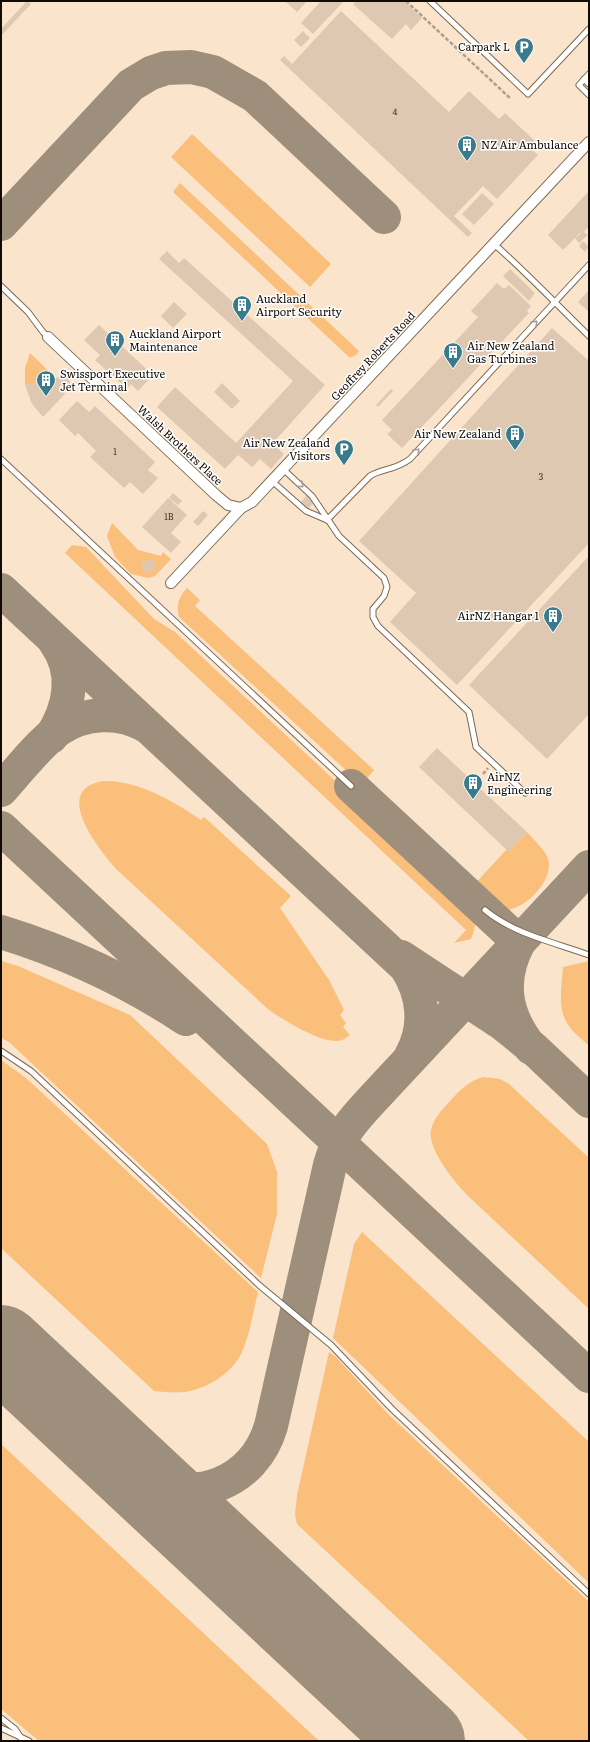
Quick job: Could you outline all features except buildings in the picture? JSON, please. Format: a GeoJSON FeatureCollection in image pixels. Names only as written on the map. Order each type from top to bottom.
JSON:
{"type":"FeatureCollection","features":[{"type":"Feature","properties":{"kind":"street","name":"Geoffrey Roberts Road"},"geometry":{"type":"LineString","coordinates":[[171,583],[241,508],[252,502],[284,469],[589,142]]}},
{"type":"Feature","properties":{"kind":"street","name":"Walsh Brothers Place"},"geometry":{"type":"LineString","coordinates":[[48,337],[216,496],[228,504],[241,508]]}},
{"type":"Feature","properties":{"kind":"lane"},"geometry":{"type":"LineString","coordinates":[[430,1],[528,94],[589,29]]}},
{"type":"Feature","properties":{"kind":"lane"},"geometry":{"type":"LineString","coordinates":[[589,74],[578,85],[589,95]]}},
{"type":"Feature","properties":{"kind":"lane"},"geometry":{"type":"LineString","coordinates":[[584,79],[589,84]]}},
{"type":"Feature","properties":{"kind":"lane"},"geometry":{"type":"LineString","coordinates":[[494,244],[589,336]]}},
{"type":"Feature","properties":{"kind":"lane"},"geometry":{"type":"LineString","coordinates":[[327,520],[370,476],[402,465],[410,459],[589,265]]}},
{"type":"Feature","properties":{"kind":"lane","name":"Walsh Brothers Place"},"geometry":{"type":"LineString","coordinates":[[1,286],[24,308],[48,337]]}},
{"type":"Feature","properties":{"kind":"lane"},"geometry":{"type":"LineString","coordinates":[[1,459],[351,786]]}},
{"type":"Feature","properties":{"kind":"lane"},"geometry":{"type":"LineString","coordinates":[[284,469],[312,496],[339,536],[387,582],[388,587],[384,596],[373,609],[373,616],[378,626],[469,712],[476,747],[525,793]]}},
{"type":"Feature","properties":{"kind":"lane"},"geometry":{"type":"LineString","coordinates":[[272,481],[306,511],[327,520]]}},
{"type":"Feature","properties":{"kind":"lane"},"geometry":{"type":"LineString","coordinates":[[485,910],[501,922],[519,931],[589,955]]}},
{"type":"Feature","properties":{"kind":"lane"},"geometry":{"type":"LineString","coordinates":[[1,1051],[31,1071],[259,1286],[331,1345],[392,1409],[589,1594]]}},
{"type":"Feature","properties":{"kind":"lane"},"geometry":{"type":"LineString","coordinates":[[1,1718],[15,1729],[22,1739]]}},
{"type":"Feature","properties":{"kind":"lane"},"geometry":{"type":"LineString","coordinates":[[1,1728],[29,1741]]}},
{"type":"Feature","properties":{"kind":"path"},"geometry":{"type":"LineString","coordinates":[[406,1],[511,99]]}},
{"type":"Feature","properties":{"kind":"shaded area"},"geometry":{"type":"Polygon","coordinates":[[[192,134],[331,264],[310,287],[171,157],[192,134]]]}},
{"type":"Feature","properties":{"kind":"shaded area"},"geometry":{"type":"Polygon","coordinates":[[[180,183],[359,351],[357,354],[350,358],[173,192],[180,183]]]}},
{"type":"Feature","properties":{"kind":"shaded area"},"geometry":{"type":"Polygon","coordinates":[[[30,353],[56,378],[25,385],[25,368],[30,353]]]}},
{"type":"Feature","properties":{"kind":"shaded area"},"geometry":{"type":"Polygon","coordinates":[[[112,523],[138,550],[161,556],[163,552],[171,559],[155,576],[148,578],[131,574],[115,557],[107,536],[112,523]]]}},
{"type":"Feature","properties":{"kind":"shaded area"},"geometry":{"type":"Polygon","coordinates":[[[72,545],[86,547],[154,619],[175,632],[471,907],[475,923],[471,939],[454,943],[466,930],[65,553],[72,545]]]}},
{"type":"Feature","properties":{"kind":"shaded area"},"geometry":{"type":"Polygon","coordinates":[[[187,588],[200,600],[195,606],[374,770],[362,785],[179,617],[179,601],[187,588]]]}},
{"type":"Feature","properties":{"kind":"shaded area"},"geometry":{"type":"Polygon","coordinates":[[[103,781],[129,784],[142,788],[167,799],[201,820],[204,817],[291,896],[280,908],[329,980],[344,1010],[340,1015],[346,1023],[343,1027],[350,1035],[342,1040],[334,1041],[315,1036],[284,1020],[269,1010],[116,869],[90,834],[83,820],[80,807],[81,796],[88,787],[103,781]]]}},
{"type":"Feature","properties":{"kind":"shaded area"},"geometry":{"type":"Polygon","coordinates":[[[527,832],[547,856],[549,868],[546,877],[534,894],[517,907],[508,910],[496,909],[484,901],[471,888],[507,849],[509,852],[527,832]]]}},
{"type":"Feature","properties":{"kind":"shaded area"},"geometry":{"type":"Polygon","coordinates":[[[1,961],[18,966],[130,1015],[267,1144],[277,1172],[277,1214],[261,1278],[9,1042],[1,1038],[1,961]]]}},
{"type":"Feature","properties":{"kind":"shaded area"},"geometry":{"type":"Polygon","coordinates":[[[589,961],[589,1046],[567,1023],[562,1010],[561,996],[563,967],[589,961]]]}},
{"type":"Feature","properties":{"kind":"shaded area"},"geometry":{"type":"Polygon","coordinates":[[[1,1060],[26,1078],[258,1292],[249,1331],[241,1354],[231,1368],[217,1379],[201,1388],[185,1392],[154,1391],[1,1248],[1,1060]]]}},
{"type":"Feature","properties":{"kind":"shaded area"},"geometry":{"type":"Polygon","coordinates":[[[483,1077],[500,1079],[509,1084],[589,1158],[589,1309],[467,1195],[437,1155],[431,1138],[431,1130],[434,1121],[455,1096],[466,1086],[483,1077]]]}},
{"type":"Feature","properties":{"kind":"shaded area"},"geometry":{"type":"Polygon","coordinates":[[[362,1232],[589,1442],[589,1583],[333,1338],[354,1244],[362,1232]]]}},
{"type":"Feature","properties":{"kind":"shaded area"},"geometry":{"type":"Polygon","coordinates":[[[329,1352],[336,1357],[389,1415],[589,1602],[589,1741],[529,1741],[297,1524],[295,1515],[297,1495],[329,1352]]]}},
{"type":"Feature","properties":{"kind":"shaded area"},"geometry":{"type":"Polygon","coordinates":[[[1,1444],[319,1741],[39,1741],[1,1709],[1,1444]]]}},
{"type":"Feature","properties":{"kind":"taxiway"},"geometry":{"type":"LineString","coordinates":[[1,224],[131,85],[151,73],[166,68],[191,67],[213,72],[255,96],[384,217]]}},
{"type":"Feature","properties":{"kind":"taxiway"},"geometry":{"type":"LineString","coordinates":[[1,590],[406,967],[417,989],[421,1011],[420,1034],[411,1056]]}},
{"type":"Feature","properties":{"kind":"taxiway"},"geometry":{"type":"LineString","coordinates":[[51,737],[63,714],[68,690],[66,665],[55,642]]}},
{"type":"Feature","properties":{"kind":"taxiway"},"geometry":{"type":"LineString","coordinates":[[1,790],[44,742],[68,724],[90,717],[113,715],[125,717],[146,726]]}},
{"type":"Feature","properties":{"kind":"taxiway"},"geometry":{"type":"LineString","coordinates":[[351,786],[519,942],[509,970],[507,996],[510,1010],[515,1022],[531,1048]]}},
{"type":"Feature","properties":{"kind":"taxiway"},"geometry":{"type":"LineString","coordinates":[[1,828],[589,1376]]}},
{"type":"Feature","properties":{"kind":"taxiway"},"geometry":{"type":"LineString","coordinates":[[141,1477],[161,1486],[181,1489],[201,1489],[219,1484],[236,1475],[251,1463],[263,1446],[271,1426],[330,1165],[339,1142],[345,1132],[367,1106],[589,867]]}},
{"type":"Feature","properties":{"kind":"taxiway"},"geometry":{"type":"LineString","coordinates":[[1,932],[49,949],[97,969],[165,1005],[186,1019]]}},
{"type":"Feature","properties":{"kind":"taxiway"},"geometry":{"type":"LineString","coordinates":[[401,957],[503,1024],[535,1050],[589,1101]]}},
{"type":"Feature","properties":{"kind":"runway"},"geometry":{"type":"LineString","coordinates":[[1,1347],[423,1741]]}},
{"type":"Feature","properties":{"kind":"place","name":"Carpark L"},"geometry":{"type":"Point","coordinates":[524,64]}},
{"type":"Feature","properties":{"kind":"place","name":"NZ Air Ambulance"},"geometry":{"type":"Point","coordinates":[467,162]}},
{"type":"Feature","properties":{"kind":"place","name":"Auckland Airport Security"},"geometry":{"type":"Point","coordinates":[242,322]}},
{"type":"Feature","properties":{"kind":"place","name":"Auckland Airport Maintenance"},"geometry":{"type":"Point","coordinates":[115,357]}},
{"type":"Feature","properties":{"kind":"place","name":"Air New Zealand Gas Turbines"},"geometry":{"type":"Point","coordinates":[453,369]}},
{"type":"Feature","properties":{"kind":"place","name":"Swissport Executive Jet Terminal"},"geometry":{"type":"Point","coordinates":[46,397]}},
{"type":"Feature","properties":{"kind":"place","name":"Air New Zealand"},"geometry":{"type":"Point","coordinates":[515,451]}},
{"type":"Feature","properties":{"kind":"place","name":"Air New Zealand Visitors"},"geometry":{"type":"Point","coordinates":[344,466]}},
{"type":"Feature","properties":{"kind":"place","name":"AirNZ Hangar 1"},"geometry":{"type":"Point","coordinates":[553,633]}},
{"type":"Feature","properties":{"kind":"place","name":"AirNZ Engineering"},"geometry":{"type":"Point","coordinates":[473,800]}}]}
